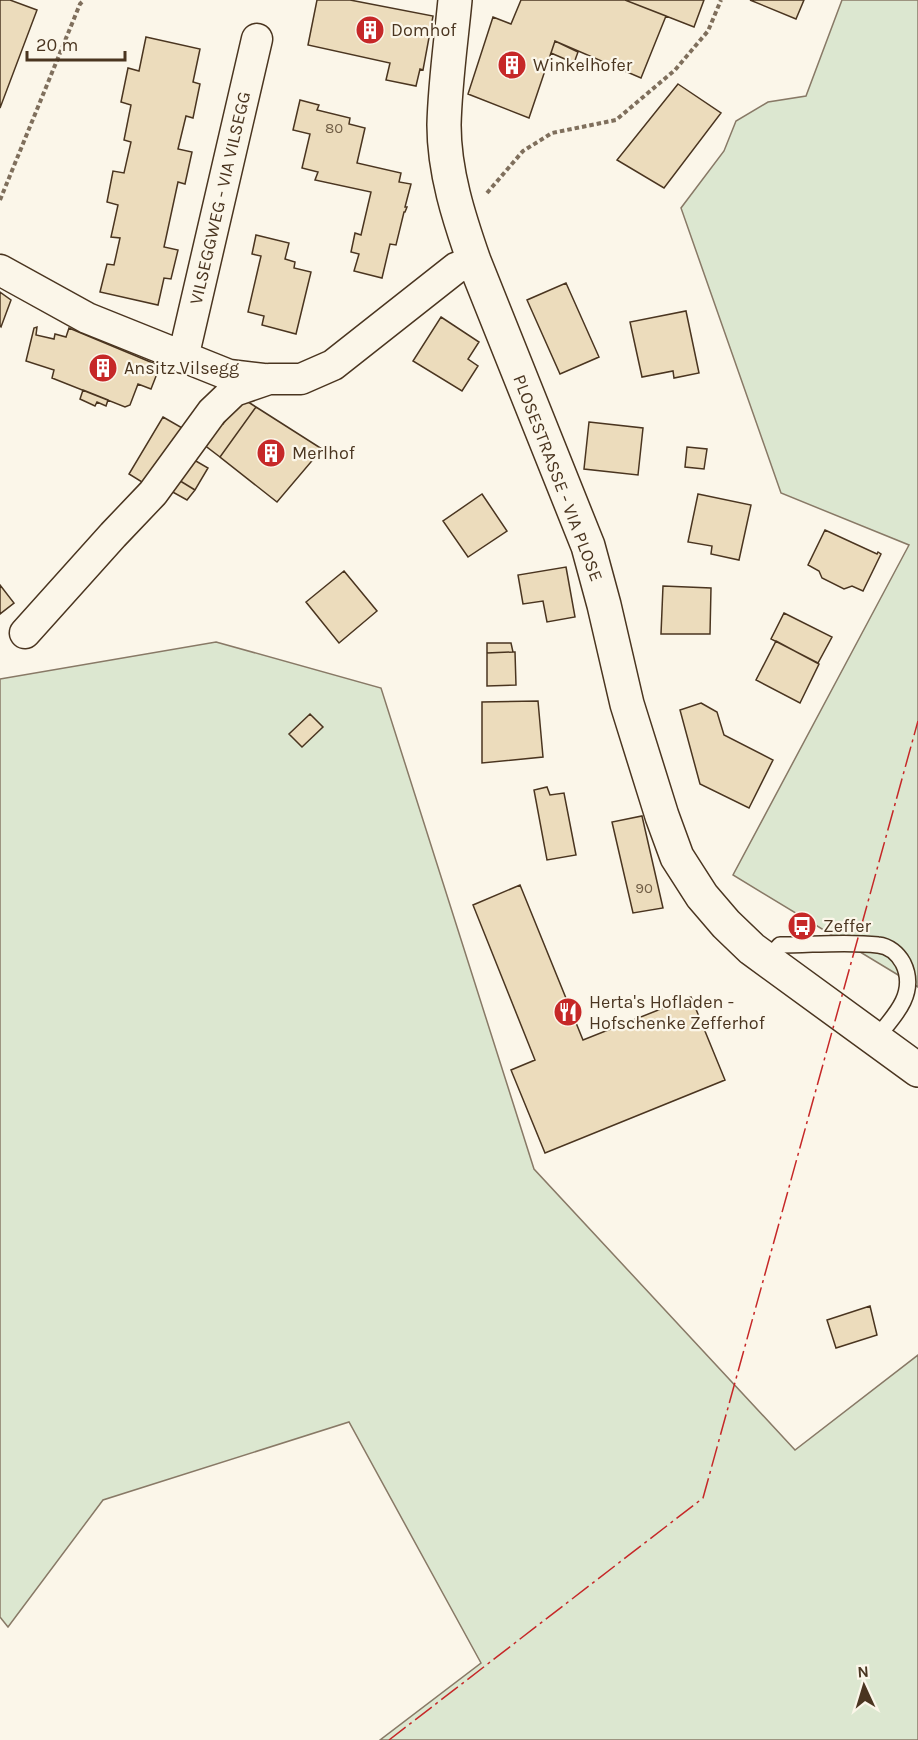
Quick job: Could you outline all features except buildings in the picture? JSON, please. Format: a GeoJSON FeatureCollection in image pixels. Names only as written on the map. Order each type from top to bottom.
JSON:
{"type":"FeatureCollection","features":[{"type":"Feature","properties":{"kind":"street","name":"PLOSESTRASSE - VIA PLOSE"},"geometry":{"type":"LineString","coordinates":[[454,0],[444,126],[449,174],[474,261],[588,546],[627,704],[662,816],[678,857],[702,896],[726,924],[766,960],[918,1070]]}},
{"type":"Feature","properties":{"kind":"street","name":"VILSEGGWEG - VIA VILSEGG"},"geometry":{"type":"LineString","coordinates":[[183,357],[257,39]]}},
{"type":"Feature","properties":{"kind":"street"},"geometry":{"type":"LineString","coordinates":[[0,270],[87,318],[229,375],[301,379],[333,365],[456,268],[474,261]]}},
{"type":"Feature","properties":{"kind":"street"},"geometry":{"type":"LineString","coordinates":[[25,633],[112,535],[153,493],[212,412],[234,392],[269,379]]}},
{"type":"Feature","properties":{"kind":"lane"},"geometry":{"type":"LineString","coordinates":[[766,960],[780,945],[880,945],[898,954],[909,974],[908,993],[895,1017],[875,1039]]}},
{"type":"Feature","properties":{"kind":"path"},"geometry":{"type":"LineString","coordinates":[[0,200],[80,4],[84,0]]}},
{"type":"Feature","properties":{"kind":"path"},"geometry":{"type":"LineString","coordinates":[[462,223],[523,151],[552,133],[616,120],[675,70],[708,31],[721,0]]}},
{"type":"Feature","properties":{"kind":"green space"},"geometry":{"type":"Polygon","coordinates":[[[842,0],[918,0],[918,987],[733,875],[909,545],[781,493],[681,208],[724,151],[736,121],[768,102],[806,96],[842,0]]]}},
{"type":"Feature","properties":{"kind":"green space"},"geometry":{"type":"Polygon","coordinates":[[[216,642],[381,688],[534,1169],[795,1450],[918,1355],[918,1740],[380,1740],[481,1663],[349,1422],[103,1500],[8,1627],[0,1617],[0,679],[216,642]]]}},
{"type":"Feature","properties":{"kind":"power"},"geometry":{"type":"LineString","coordinates":[[389,1740],[703,1498],[918,721]]}},
{"type":"Feature","properties":{"kind":"place","name":"Domhof"},"geometry":{"type":"Point","coordinates":[370,30]}},
{"type":"Feature","properties":{"kind":"place","name":"Winkelhofer"},"geometry":{"type":"Point","coordinates":[512,65]}},
{"type":"Feature","properties":{"kind":"place","name":"Ansitz Vilsegg"},"geometry":{"type":"Point","coordinates":[103,368]}},
{"type":"Feature","properties":{"kind":"place","name":"Merlhof"},"geometry":{"type":"Point","coordinates":[271,453]}},
{"type":"Feature","properties":{"kind":"place","name":"Zeffer"},"geometry":{"type":"Point","coordinates":[802,926]}},
{"type":"Feature","properties":{"kind":"place","name":"Herta's Hofladen - Hofschenke Zefferhof"},"geometry":{"type":"Point","coordinates":[568,1012]}}]}
